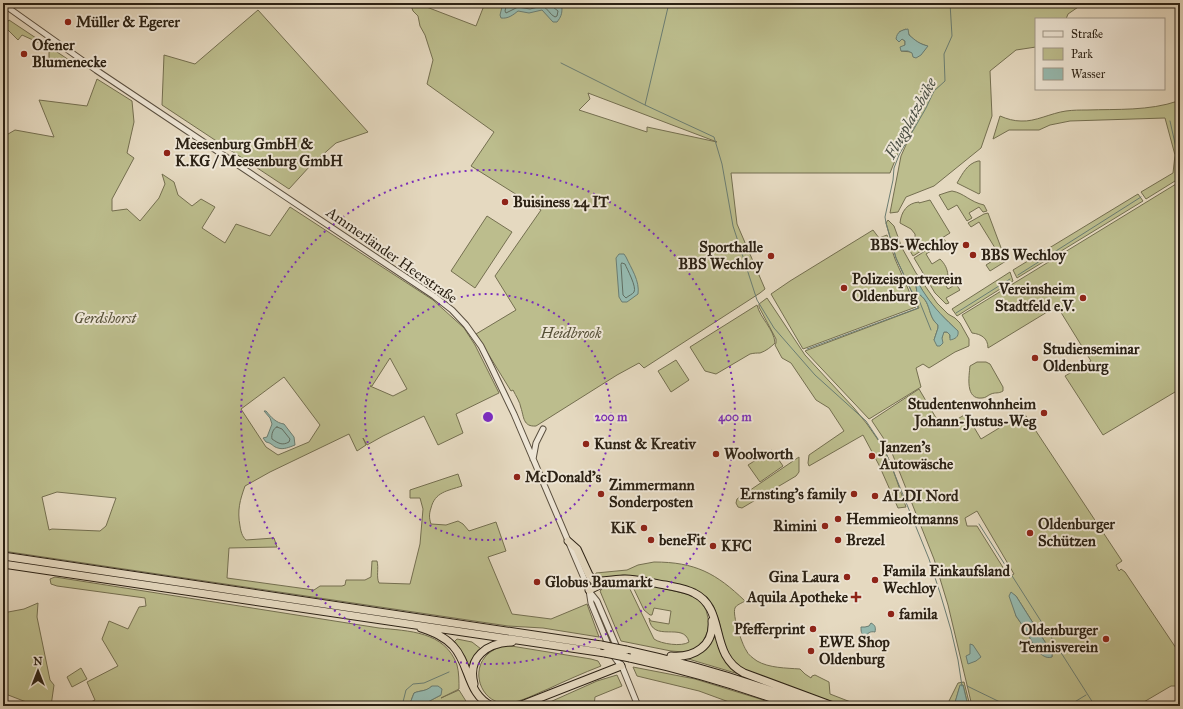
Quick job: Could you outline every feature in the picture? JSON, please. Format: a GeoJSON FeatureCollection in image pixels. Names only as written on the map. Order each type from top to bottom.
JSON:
{"type":"FeatureCollection","features":[{"type":"Feature","properties":{"kind":"highway"},"geometry":{"type":"LineString","coordinates":[[568,541],[577,549],[591,579],[594,581],[630,579],[690,591],[703,599],[710,608],[715,620],[721,646],[725,655],[730,663],[738,670],[833,706]]}},
{"type":"Feature","properties":{"kind":"highway"},"geometry":{"type":"LineString","coordinates":[[3,556],[39,565],[605,653],[675,668],[793,706]]}},
{"type":"Feature","properties":{"kind":"highway"},"geometry":{"type":"LineString","coordinates":[[3,564],[39,565]]}},
{"type":"Feature","properties":{"kind":"highway"},"geometry":{"type":"LineString","coordinates":[[52,567],[537,634],[600,645],[656,656],[702,668],[813,706]]}},
{"type":"Feature","properties":{"kind":"highway"},"geometry":{"type":"LineString","coordinates":[[589,590],[610,580]]}},
{"type":"Feature","properties":{"kind":"highway"},"geometry":{"type":"LineString","coordinates":[[656,656],[684,656],[698,651],[705,645],[710,637],[713,617]]}},
{"type":"Feature","properties":{"kind":"highway"},"geometry":{"type":"LineString","coordinates":[[409,623],[442,637],[452,644],[460,655],[472,687],[478,696],[492,706]]}},
{"type":"Feature","properties":{"kind":"highway"},"geometry":{"type":"LineString","coordinates":[[478,696],[473,682],[473,667],[481,653],[486,648],[494,644],[503,642],[529,641]]}},
{"type":"Feature","properties":{"kind":"highway"},"geometry":{"type":"LineString","coordinates":[[519,706],[621,666]]}},
{"type":"Feature","properties":{"kind":"street","name":"Ammerländer Heerstraße"},"geometry":{"type":"LineString","coordinates":[[3,4],[67,50],[434,296],[452,310],[471,332],[484,352],[507,399],[589,590],[597,601],[618,650],[621,666],[638,706]]}},
{"type":"Feature","properties":{"kind":"street"},"geometry":{"type":"LineString","coordinates":[[533,459],[536,443],[543,429]]}},
{"type":"Feature","properties":{"kind":"green space","name":"Heidbrook"},"geometry":{"type":"Polygon","coordinates":[[[410,3],[425,3],[424,6],[476,26],[485,3],[568,3],[574,6],[575,3],[1084,3],[1068,14],[1066,18],[1035,18],[1035,47],[1016,50],[990,71],[992,116],[981,148],[934,186],[906,197],[898,212],[890,213],[901,156],[923,107],[898,153],[890,173],[731,173],[737,224],[765,289],[644,368],[639,363],[617,375],[536,426],[526,423],[520,404],[513,390],[511,391],[476,334],[516,310],[495,276],[541,210],[471,166],[494,132],[427,84],[433,60],[425,35],[420,26],[418,16],[413,11],[410,3]],[[906,29],[899,32],[902,39],[905,41],[905,45],[901,51],[922,53],[927,46],[915,40],[906,29]],[[588,93],[590,99],[579,110],[647,132],[647,127],[717,142],[588,93]]]}},
{"type":"Feature","properties":{"kind":"green space"},"geometry":{"type":"Polygon","coordinates":[[[258,10],[368,132],[336,143],[310,166],[289,189],[162,105],[164,55],[195,64],[258,10]]]}},
{"type":"Feature","properties":{"kind":"green space"},"geometry":{"type":"Polygon","coordinates":[[[9,20],[72,62],[49,62],[49,50],[46,46],[22,35],[18,40],[4,26],[9,20]]]}},
{"type":"Feature","properties":{"kind":"green space","name":"Gerdshorst"},"geometry":{"type":"Polygon","coordinates":[[[97,79],[132,101],[134,122],[127,153],[134,158],[112,199],[112,211],[127,209],[140,221],[159,198],[165,184],[162,174],[174,182],[178,195],[192,206],[201,199],[215,207],[202,228],[225,243],[236,224],[270,236],[290,207],[433,300],[464,328],[475,345],[499,393],[456,414],[463,433],[438,445],[424,416],[367,445],[363,438],[366,445],[357,451],[349,434],[270,472],[245,486],[240,501],[239,510],[239,520],[243,535],[246,540],[274,538],[277,547],[229,548],[227,578],[314,590],[320,586],[342,586],[345,585],[346,580],[365,580],[371,577],[372,561],[377,561],[379,583],[410,584],[420,544],[423,509],[420,498],[410,498],[410,490],[458,474],[462,486],[442,493],[435,499],[430,512],[431,524],[446,525],[458,521],[469,531],[496,522],[506,551],[488,557],[512,614],[551,619],[587,604],[599,637],[543,628],[508,626],[3,551],[3,137],[15,130],[54,137],[39,100],[87,106],[97,79]],[[390,358],[372,386],[370,386],[393,396],[407,389],[390,358]],[[284,377],[241,409],[266,447],[278,455],[309,442],[320,425],[284,377]],[[57,492],[42,497],[49,530],[100,531],[106,526],[116,498],[57,492]]]}},
{"type":"Feature","properties":{"kind":"green space"},"geometry":{"type":"Polygon","coordinates":[[[1178,101],[1180,131],[1177,149],[1180,144],[1180,389],[1103,435],[1065,376],[1091,361],[1057,306],[988,348],[985,339],[978,334],[972,333],[962,315],[1176,184],[1175,181],[1146,199],[1141,192],[1173,173],[1175,155],[1165,118],[1070,121],[1050,125],[1039,130],[1009,130],[993,139],[1000,116],[1018,121],[1026,121],[1066,111],[1144,108],[1178,101]]]}},
{"type":"Feature","properties":{"kind":"green space"},"geometry":{"type":"Polygon","coordinates":[[[980,161],[979,194],[957,183],[963,172],[971,164],[980,161]]]}},
{"type":"Feature","properties":{"kind":"green space"},"geometry":{"type":"Polygon","coordinates":[[[952,191],[984,205],[987,211],[983,212],[979,207],[969,213],[972,218],[967,221],[957,205],[948,210],[939,195],[952,191]]]}},
{"type":"Feature","properties":{"kind":"green space"},"geometry":{"type":"Polygon","coordinates":[[[1138,194],[1143,201],[1017,278],[1013,270],[1138,194]]]}},
{"type":"Feature","properties":{"kind":"green space"},"geometry":{"type":"Polygon","coordinates":[[[930,200],[950,233],[913,256],[909,249],[914,240],[915,234],[911,229],[900,223],[902,215],[905,209],[911,204],[930,200]]]}},
{"type":"Feature","properties":{"kind":"green space"},"geometry":{"type":"Polygon","coordinates":[[[988,213],[1006,261],[990,271],[986,265],[1000,256],[979,222],[971,227],[968,223],[988,213]]]}},
{"type":"Feature","properties":{"kind":"green space"},"geometry":{"type":"Polygon","coordinates":[[[487,216],[512,232],[475,288],[451,271],[487,216]]]}},
{"type":"Feature","properties":{"kind":"green space"},"geometry":{"type":"Polygon","coordinates":[[[888,220],[894,226],[902,248],[916,273],[937,303],[960,323],[969,339],[969,346],[955,352],[929,368],[923,364],[916,368],[921,387],[869,419],[805,351],[919,308],[896,258],[886,223],[888,220]],[[915,279],[917,293],[925,300],[932,317],[938,325],[934,340],[942,338],[943,332],[947,332],[950,335],[950,338],[958,331],[938,312],[925,295],[915,279]]]}},
{"type":"Feature","properties":{"kind":"green space","name":"Polizeisportverein Oldenburg"},"geometry":{"type":"Polygon","coordinates":[[[873,230],[879,238],[887,235],[895,259],[916,307],[803,349],[771,294],[873,230]]]}},
{"type":"Feature","properties":{"kind":"green space"},"geometry":{"type":"Polygon","coordinates":[[[944,239],[946,242],[926,254],[932,264],[940,259],[944,264],[948,275],[942,279],[948,289],[956,284],[960,290],[946,298],[949,303],[946,304],[935,293],[914,258],[944,239]]]}},
{"type":"Feature","properties":{"kind":"green space"},"geometry":{"type":"Polygon","coordinates":[[[1010,272],[1013,281],[957,316],[952,309],[1010,272]]]}},
{"type":"Feature","properties":{"kind":"green space"},"geometry":{"type":"Polygon","coordinates":[[[767,298],[805,355],[854,408],[883,447],[891,464],[906,507],[898,508],[879,465],[863,435],[809,466],[809,455],[844,431],[829,408],[816,400],[791,363],[782,358],[775,345],[776,339],[759,307],[759,304],[767,298]]]}},
{"type":"Feature","properties":{"kind":"green space"},"geometry":{"type":"Polygon","coordinates":[[[757,305],[772,333],[775,343],[764,351],[750,354],[716,374],[705,371],[690,347],[757,305]]]}},
{"type":"Feature","properties":{"kind":"green space"},"geometry":{"type":"Polygon","coordinates":[[[676,360],[689,380],[671,392],[658,371],[676,360]]]}},
{"type":"Feature","properties":{"kind":"green space"},"geometry":{"type":"Polygon","coordinates":[[[977,362],[986,362],[990,364],[1003,387],[1003,391],[983,398],[977,398],[973,395],[969,386],[970,366],[977,362]]]}},
{"type":"Feature","properties":{"kind":"green space"},"geometry":{"type":"Polygon","coordinates":[[[919,389],[942,428],[966,414],[981,439],[1024,413],[1122,561],[1116,565],[1119,571],[1121,569],[1125,572],[1180,654],[1180,686],[1171,686],[1137,706],[972,706],[948,605],[934,559],[890,448],[872,420],[919,389]],[[977,511],[965,518],[967,526],[977,526],[1009,577],[1014,574],[977,511]],[[1011,593],[1016,616],[1027,632],[1034,648],[1036,647],[1038,650],[1052,657],[1052,653],[1016,596],[1011,593]]]}},
{"type":"Feature","properties":{"kind":"green space"},"geometry":{"type":"Polygon","coordinates":[[[772,450],[783,466],[760,482],[748,465],[772,450]]]}},
{"type":"Feature","properties":{"kind":"green space"},"geometry":{"type":"Polygon","coordinates":[[[799,457],[799,472],[796,476],[742,508],[738,507],[736,503],[737,499],[799,457]]]}},
{"type":"Feature","properties":{"kind":"green space"},"geometry":{"type":"Polygon","coordinates":[[[654,562],[681,564],[704,571],[714,576],[745,601],[735,608],[734,612],[742,642],[747,652],[751,656],[757,661],[767,665],[800,669],[811,678],[815,675],[829,682],[830,694],[861,706],[840,706],[750,673],[736,664],[730,656],[724,643],[719,621],[713,605],[707,597],[694,590],[634,576],[623,575],[602,579],[594,578],[596,573],[627,570],[638,565],[654,562]]]}},
{"type":"Feature","properties":{"kind":"green space"},"geometry":{"type":"Polygon","coordinates":[[[55,577],[379,628],[402,630],[424,635],[435,639],[444,645],[457,665],[459,674],[459,689],[441,698],[459,690],[469,706],[451,706],[448,703],[442,706],[432,706],[430,702],[420,706],[441,695],[432,686],[426,690],[414,693],[409,706],[83,706],[95,700],[87,682],[118,666],[102,639],[109,621],[128,629],[139,607],[146,606],[145,598],[57,586],[51,584],[50,579],[55,577]]]}},
{"type":"Feature","properties":{"kind":"green space"},"geometry":{"type":"Polygon","coordinates":[[[627,583],[654,639],[672,644],[686,644],[689,642],[686,636],[681,633],[656,630],[651,626],[649,618],[651,621],[669,624],[671,611],[654,608],[652,615],[650,615],[644,610],[632,585],[634,583],[691,595],[701,602],[706,610],[709,622],[704,640],[698,647],[684,652],[671,651],[621,641],[600,591],[609,586],[627,583]]]}},
{"type":"Feature","properties":{"kind":"green space"},"geometry":{"type":"Polygon","coordinates":[[[38,603],[37,617],[50,680],[54,685],[51,706],[34,705],[3,693],[3,613],[24,609],[38,603]]]}},
{"type":"Feature","properties":{"kind":"green space"},"geometry":{"type":"Polygon","coordinates":[[[714,629],[719,646],[742,675],[685,658],[695,654],[714,629]]]}},
{"type":"Feature","properties":{"kind":"green space"},"geometry":{"type":"Polygon","coordinates":[[[457,639],[472,642],[481,649],[471,666],[468,665],[463,654],[454,642],[457,639]]]}},
{"type":"Feature","properties":{"kind":"green space"},"geometry":{"type":"Polygon","coordinates":[[[505,645],[591,659],[598,661],[601,666],[523,699],[507,703],[499,702],[492,699],[482,688],[479,680],[479,672],[485,657],[494,650],[505,645]]]}},
{"type":"Feature","properties":{"kind":"green space"},"geometry":{"type":"Polygon","coordinates":[[[633,667],[695,679],[778,706],[740,706],[699,691],[637,676],[633,667]]]}},
{"type":"Feature","properties":{"kind":"green space"},"geometry":{"type":"Polygon","coordinates":[[[81,668],[87,679],[72,687],[67,677],[81,668]]]}},
{"type":"Feature","properties":{"kind":"green space"},"geometry":{"type":"Polygon","coordinates":[[[617,675],[622,686],[595,697],[594,706],[541,706],[597,681],[617,675]]]}},
{"type":"Feature","properties":{"kind":"green space"},"geometry":{"type":"Polygon","coordinates":[[[964,682],[970,706],[968,706],[963,685],[960,686],[954,706],[948,706],[958,683],[964,682]]]}},
{"type":"Feature","properties":{"kind":"water"},"geometry":{"type":"Polygon","coordinates":[[[503,3],[553,3],[562,8],[562,12],[557,22],[553,22],[542,10],[529,13],[518,11],[508,17],[501,18],[500,15],[503,3]]]}},
{"type":"Feature","properties":{"kind":"water"},"geometry":{"type":"Polygon","coordinates":[[[908,29],[909,35],[920,43],[928,46],[921,55],[916,58],[913,57],[912,53],[908,51],[901,51],[900,47],[905,45],[905,41],[902,39],[899,42],[896,39],[900,32],[908,29]]]}},
{"type":"Feature","properties":{"kind":"water"},"geometry":{"type":"Polygon","coordinates":[[[619,254],[624,254],[626,257],[638,284],[638,294],[627,302],[622,302],[619,297],[616,258],[619,254]]]}},
{"type":"Feature","properties":{"kind":"water"},"geometry":{"type":"Polygon","coordinates":[[[915,278],[932,304],[958,331],[958,335],[954,339],[950,340],[950,335],[947,332],[944,332],[942,338],[943,343],[940,346],[937,346],[934,340],[938,325],[932,317],[928,304],[917,293],[915,278]]]}},
{"type":"Feature","properties":{"kind":"water"},"geometry":{"type":"Polygon","coordinates":[[[264,411],[266,411],[276,421],[284,424],[294,437],[295,445],[280,449],[266,442],[263,438],[267,437],[272,424],[270,418],[264,411]]]}},
{"type":"Feature","properties":{"kind":"water"},"geometry":{"type":"Polygon","coordinates":[[[1011,592],[1016,596],[1052,653],[1052,657],[1044,656],[1037,651],[1038,650],[1036,647],[1035,648],[1027,632],[1016,616],[1009,596],[1011,592]]]}},
{"type":"Feature","properties":{"kind":"water"},"geometry":{"type":"Polygon","coordinates":[[[871,623],[875,626],[875,632],[869,633],[865,637],[862,634],[861,627],[869,626],[871,623]]]}},
{"type":"Feature","properties":{"kind":"water"},"geometry":{"type":"Polygon","coordinates":[[[970,644],[973,645],[981,657],[968,664],[966,656],[970,654],[970,644]]]}},
{"type":"Feature","properties":{"kind":"water"},"geometry":{"type":"Polygon","coordinates":[[[960,685],[963,685],[968,706],[954,706],[960,685]]]}},
{"type":"Feature","properties":{"kind":"water"},"geometry":{"type":"Polygon","coordinates":[[[432,686],[438,686],[442,689],[441,695],[420,706],[409,706],[414,693],[432,686]]]}},
{"type":"Feature","properties":{"kind":"waterway"},"geometry":{"type":"LineString","coordinates":[[669,3],[645,105],[714,137],[722,164],[733,226],[757,300],[774,328],[815,375],[866,421],[884,448],[929,559],[951,630],[962,686]]}},
{"type":"Feature","properties":{"kind":"waterway","name":"Flugplatzbäke"},"geometry":{"type":"LineString","coordinates":[[931,330],[919,300],[911,290],[896,258],[885,217],[894,168],[899,155],[934,91],[945,81],[944,54],[952,36],[950,3]]}},
{"type":"Feature","properties":{"kind":"waterway"},"geometry":{"type":"LineString","coordinates":[[561,63],[645,105]]}},
{"type":"Feature","properties":{"kind":"waterway"},"geometry":{"type":"LineString","coordinates":[[1170,121],[1180,166]]}},
{"type":"Feature","properties":{"kind":"waterway"},"geometry":{"type":"LineString","coordinates":[[1018,275],[1141,197]]}},
{"type":"Feature","properties":{"kind":"waterway"},"geometry":{"type":"LineString","coordinates":[[956,313],[1010,279]]}},
{"type":"Feature","properties":{"kind":"waterway"},"geometry":{"type":"LineString","coordinates":[[807,349],[918,308],[912,293]]}},
{"type":"Feature","properties":{"kind":"waterway"},"geometry":{"type":"LineString","coordinates":[[979,524],[1095,706]]}},
{"type":"Feature","properties":{"kind":"waterway"},"geometry":{"type":"LineString","coordinates":[[402,706],[406,690],[413,684],[424,683],[449,672]]}},
{"type":"Feature","properties":{"kind":"waterway"},"geometry":{"type":"LineString","coordinates":[[967,686],[1000,702],[1017,706]]}},
{"type":"Feature","properties":{"kind":"waterway"},"geometry":{"type":"LineString","coordinates":[[1068,706],[1086,695]]}},
{"type":"Feature","properties":{"kind":"place","name":"Müller & Egerer"},"geometry":{"type":"Point","coordinates":[68,22]}},
{"type":"Feature","properties":{"kind":"place","name":"Ofener Blumenecke"},"geometry":{"type":"Point","coordinates":[24,54]}},
{"type":"Feature","properties":{"kind":"place","name":"Meesenburg GmbH & K.KG / Meesenburg GmbH"},"geometry":{"type":"Point","coordinates":[167,153]}},
{"type":"Feature","properties":{"kind":"place","name":"Buisiness 24 IT"},"geometry":{"type":"Point","coordinates":[505,202]}},
{"type":"Feature","properties":{"kind":"place","name":"BBS-Wechloy"},"geometry":{"type":"Point","coordinates":[966,245]}},
{"type":"Feature","properties":{"kind":"place","name":"BBS Wechloy"},"geometry":{"type":"Point","coordinates":[973,255]}},
{"type":"Feature","properties":{"kind":"place","name":"Sporthalle BBS Wechloy"},"geometry":{"type":"Point","coordinates":[771,256]}},
{"type":"Feature","properties":{"kind":"place","name":"Polizeisportverein Oldenburg"},"geometry":{"type":"Point","coordinates":[844,288]}},
{"type":"Feature","properties":{"kind":"place","name":"Vereinsheim Stadtfeld e.V."},"geometry":{"type":"Point","coordinates":[1083,298]}},
{"type":"Feature","properties":{"kind":"place","name":"Studienseminar Oldenburg"},"geometry":{"type":"Point","coordinates":[1035,358]}},
{"type":"Feature","properties":{"kind":"place","name":"Studentenwohnheim Johann-Justus-Weg"},"geometry":{"type":"Point","coordinates":[1044,413]}},
{"type":"Feature","properties":{"kind":"place","name":"Kunst & Kreativ"},"geometry":{"type":"Point","coordinates":[586,444]}},
{"type":"Feature","properties":{"kind":"place","name":"Woolworth"},"geometry":{"type":"Point","coordinates":[716,454]}},
{"type":"Feature","properties":{"kind":"place","name":"Janzen’s Autowäsche"},"geometry":{"type":"Point","coordinates":[872,456]}},
{"type":"Feature","properties":{"kind":"place","name":"McDonald's"},"geometry":{"type":"Point","coordinates":[517,477]}},
{"type":"Feature","properties":{"kind":"place","name":"Zimmermann Sonderposten"},"geometry":{"type":"Point","coordinates":[601,494]}},
{"type":"Feature","properties":{"kind":"place","name":"Ernsting's family"},"geometry":{"type":"Point","coordinates":[854,494]}},
{"type":"Feature","properties":{"kind":"place","name":"ALDI Nord"},"geometry":{"type":"Point","coordinates":[875,496]}},
{"type":"Feature","properties":{"kind":"place","name":"Hemmieoltmanns"},"geometry":{"type":"Point","coordinates":[838,519]}},
{"type":"Feature","properties":{"kind":"place","name":"Rimini"},"geometry":{"type":"Point","coordinates":[825,526]}},
{"type":"Feature","properties":{"kind":"place","name":"KiK"},"geometry":{"type":"Point","coordinates":[644,528]}},
{"type":"Feature","properties":{"kind":"place","name":"Oldenburger Schützen"},"geometry":{"type":"Point","coordinates":[1030,533]}},
{"type":"Feature","properties":{"kind":"place","name":"beneFit"},"geometry":{"type":"Point","coordinates":[651,540]}},
{"type":"Feature","properties":{"kind":"place","name":"Brezel"},"geometry":{"type":"Point","coordinates":[838,540]}},
{"type":"Feature","properties":{"kind":"place","name":"KFC"},"geometry":{"type":"Point","coordinates":[713,546]}},
{"type":"Feature","properties":{"kind":"place","name":"Gina Laura"},"geometry":{"type":"Point","coordinates":[847,577]}},
{"type":"Feature","properties":{"kind":"place","name":"Famila Einkaufsland Wechloy"},"geometry":{"type":"Point","coordinates":[875,580]}},
{"type":"Feature","properties":{"kind":"place","name":"Globus Baumarkt"},"geometry":{"type":"Point","coordinates":[537,582]}},
{"type":"Feature","properties":{"kind":"place","name":"Aquila Apotheke"},"geometry":{"type":"Point","coordinates":[856,597]}},
{"type":"Feature","properties":{"kind":"place","name":"famila"},"geometry":{"type":"Point","coordinates":[891,614]}},
{"type":"Feature","properties":{"kind":"place","name":"Pfefferprint"},"geometry":{"type":"Point","coordinates":[813,629]}},
{"type":"Feature","properties":{"kind":"place","name":"Oldenburger Tennisverein"},"geometry":{"type":"Point","coordinates":[1106,639]}},
{"type":"Feature","properties":{"kind":"place","name":"EWE Shop Oldenburg"},"geometry":{"type":"Point","coordinates":[811,651]}}]}
